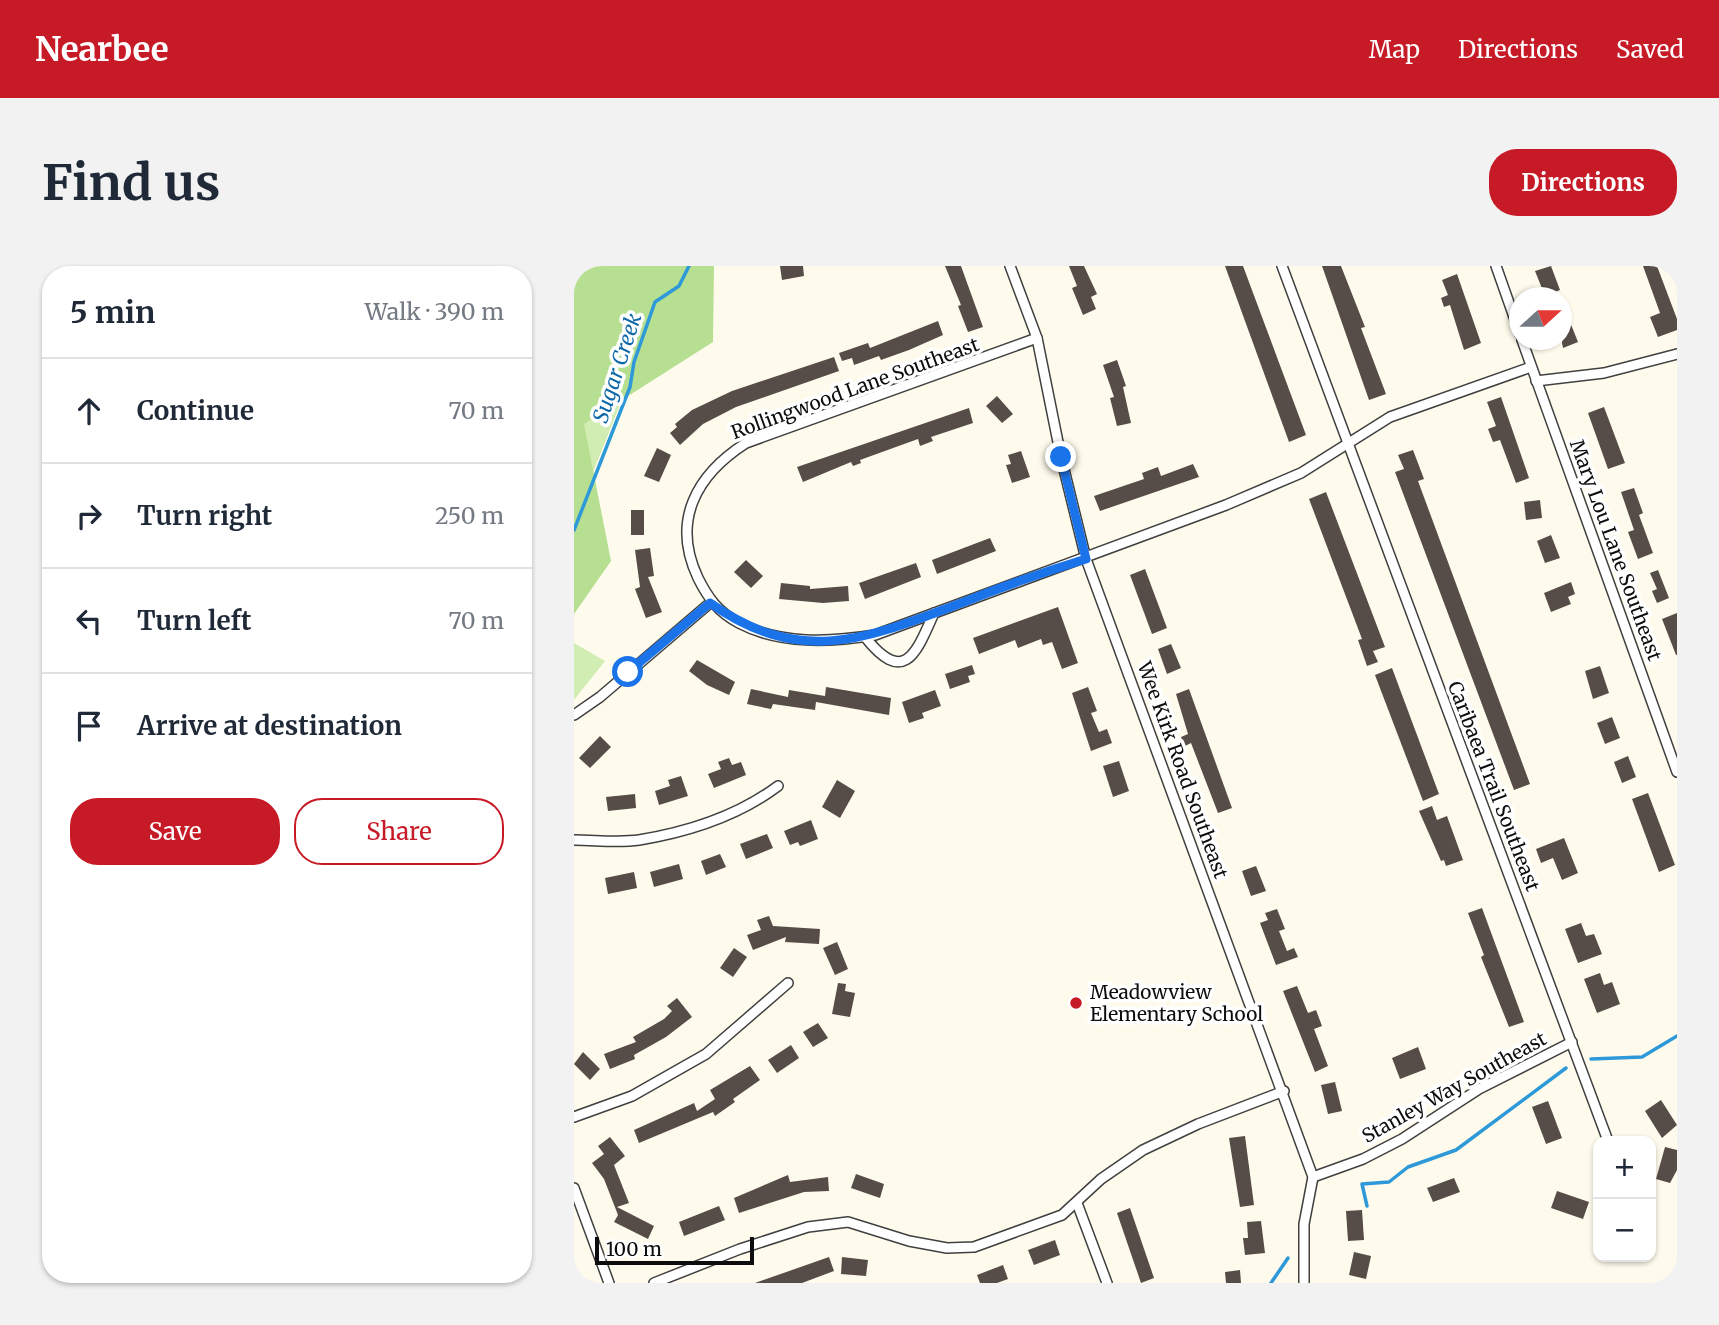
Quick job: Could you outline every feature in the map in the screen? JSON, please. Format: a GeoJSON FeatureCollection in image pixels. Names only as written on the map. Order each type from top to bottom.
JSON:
{"type":"FeatureCollection","features":[{"type":"Feature","properties":{"kind":"street","name":"Wee Kirk Road Southeast"},"geometry":{"type":"LineString","coordinates":[[1010,266],[1038,338],[1061,457],[1086,559],[1284,1091],[1313,1177],[1304,1224],[1304,1283]]}},
{"type":"Feature","properties":{"kind":"street","name":"Caribaea Trail Southeast"},"geometry":{"type":"LineString","coordinates":[[1282,266],[1346,444],[1606,1136]]}},
{"type":"Feature","properties":{"kind":"street"},"geometry":{"type":"LineString","coordinates":[[1496,266],[1509,303]]}},
{"type":"Feature","properties":{"kind":"street","name":"Rollingwood Lane Southeast"},"geometry":{"type":"LineString","coordinates":[[1038,338],[746,443],[723,458],[692,500],[686,527],[687,556],[710,603],[740,624],[777,636],[834,642],[865,637],[1086,559],[1301,473],[1390,417],[1531,368]]}},
{"type":"Feature","properties":{"kind":"street","name":"Mary Lou Lane Southeast"},"geometry":{"type":"LineString","coordinates":[[1525,350],[1677,772]]}},
{"type":"Feature","properties":{"kind":"street"},"geometry":{"type":"LineString","coordinates":[[1536,381],[1604,373],[1677,354]]}},
{"type":"Feature","properties":{"kind":"street"},"geometry":{"type":"LineString","coordinates":[[574,715],[600,697],[710,603]]}},
{"type":"Feature","properties":{"kind":"street"},"geometry":{"type":"LineString","coordinates":[[865,637],[881,657],[894,662],[908,659],[916,653],[934,613]]}},
{"type":"Feature","properties":{"kind":"street"},"geometry":{"type":"LineString","coordinates":[[574,840],[636,841],[695,827],[755,803],[778,786]]}},
{"type":"Feature","properties":{"kind":"street"},"geometry":{"type":"LineString","coordinates":[[574,1118],[632,1096],[706,1054],[788,983]]}},
{"type":"Feature","properties":{"kind":"street","name":"Stanley Way Southeast"},"geometry":{"type":"LineString","coordinates":[[1313,1177],[1363,1159],[1402,1139],[1479,1089],[1572,1042]]}},
{"type":"Feature","properties":{"kind":"street"},"geometry":{"type":"LineString","coordinates":[[654,1283],[740,1249],[808,1227],[848,1222],[909,1241],[947,1248],[974,1247],[1062,1215],[1101,1179],[1143,1150],[1198,1124],[1284,1091]]}},
{"type":"Feature","properties":{"kind":"street"},"geometry":{"type":"LineString","coordinates":[[574,1188],[609,1283]]}},
{"type":"Feature","properties":{"kind":"street"},"geometry":{"type":"LineString","coordinates":[[1077,1203],[1107,1283]]}},
{"type":"Feature","properties":{"kind":"green space"},"geometry":{"type":"Polygon","coordinates":[[[574,266],[714,266],[713,342],[584,424],[611,561],[574,614],[574,266]]]}},
{"type":"Feature","properties":{"kind":"green space"},"geometry":{"type":"Polygon","coordinates":[[[574,291],[627,387],[574,520],[574,291]]]}},
{"type":"Feature","properties":{"kind":"green space"},"geometry":{"type":"Polygon","coordinates":[[[574,643],[605,661],[574,700],[574,643]]]}},
{"type":"Feature","properties":{"kind":"building"},"geometry":{"type":"Polygon","coordinates":[[[780,266],[803,266],[804,276],[782,280],[780,266]]]}},
{"type":"Feature","properties":{"kind":"building"},"geometry":{"type":"Polygon","coordinates":[[[945,266],[961,266],[983,327],[968,332],[958,306],[961,305],[945,266]]]}},
{"type":"Feature","properties":{"kind":"building"},"geometry":{"type":"Polygon","coordinates":[[[1069,266],[1084,266],[1097,294],[1091,297],[1096,309],[1083,315],[1072,288],[1077,286],[1069,266]]]}},
{"type":"Feature","properties":{"kind":"building"},"geometry":{"type":"Polygon","coordinates":[[[1225,266],[1243,266],[1306,435],[1289,442],[1225,266]]]}},
{"type":"Feature","properties":{"kind":"building"},"geometry":{"type":"Polygon","coordinates":[[[1322,266],[1341,266],[1365,327],[1361,328],[1386,394],[1369,400],[1322,266]]]}},
{"type":"Feature","properties":{"kind":"building"},"geometry":{"type":"Polygon","coordinates":[[[1551,266],[1559,287],[1541,287],[1535,271],[1551,266]]]}},
{"type":"Feature","properties":{"kind":"building"},"geometry":{"type":"Polygon","coordinates":[[[1643,266],[1657,266],[1677,319],[1677,330],[1658,337],[1650,317],[1660,313],[1643,266]]]}},
{"type":"Feature","properties":{"kind":"building"},"geometry":{"type":"Polygon","coordinates":[[[1457,274],[1481,343],[1464,350],[1450,305],[1444,307],[1441,298],[1448,295],[1442,280],[1457,274]]]}},
{"type":"Feature","properties":{"kind":"building"},"geometry":{"type":"Polygon","coordinates":[[[938,321],[943,335],[881,360],[879,356],[854,365],[852,358],[842,361],[839,353],[868,343],[870,348],[938,321]]]}},
{"type":"Feature","properties":{"kind":"building"},"geometry":{"type":"Polygon","coordinates":[[[1572,327],[1578,342],[1572,344],[1572,327]]]}},
{"type":"Feature","properties":{"kind":"building"},"geometry":{"type":"Polygon","coordinates":[[[834,357],[839,371],[736,407],[703,424],[680,445],[670,433],[677,427],[675,424],[692,410],[732,391],[834,357]]]}},
{"type":"Feature","properties":{"kind":"building"},"geometry":{"type":"Polygon","coordinates":[[[1117,360],[1126,386],[1123,387],[1131,423],[1117,426],[1110,398],[1114,397],[1103,365],[1117,360]]]}},
{"type":"Feature","properties":{"kind":"building"},"geometry":{"type":"Polygon","coordinates":[[[997,396],[1013,414],[1002,423],[986,406],[997,396]]]}},
{"type":"Feature","properties":{"kind":"building"},"geometry":{"type":"Polygon","coordinates":[[[1501,397],[1529,478],[1516,483],[1500,440],[1493,442],[1488,429],[1496,426],[1487,402],[1501,397]]]}},
{"type":"Feature","properties":{"kind":"building"},"geometry":{"type":"Polygon","coordinates":[[[1604,407],[1625,463],[1608,469],[1588,413],[1604,407]]]}},
{"type":"Feature","properties":{"kind":"building"},"geometry":{"type":"Polygon","coordinates":[[[969,408],[973,423],[931,437],[933,441],[920,446],[918,439],[860,460],[861,463],[853,466],[851,462],[803,482],[797,467],[969,408]]]}},
{"type":"Feature","properties":{"kind":"building"},"geometry":{"type":"Polygon","coordinates":[[[657,448],[671,455],[659,482],[644,476],[657,448]]]}},
{"type":"Feature","properties":{"kind":"building"},"geometry":{"type":"Polygon","coordinates":[[[1413,450],[1424,479],[1418,481],[1530,784],[1514,790],[1395,472],[1404,469],[1398,455],[1413,450]]]}},
{"type":"Feature","properties":{"kind":"building"},"geometry":{"type":"Polygon","coordinates":[[[1021,451],[1030,477],[1012,483],[1006,465],[1011,464],[1008,455],[1021,451]]]}},
{"type":"Feature","properties":{"kind":"building"},"geometry":{"type":"Polygon","coordinates":[[[1193,464],[1199,477],[1100,511],[1094,496],[1144,479],[1142,473],[1158,467],[1161,476],[1193,464]]]}},
{"type":"Feature","properties":{"kind":"building"},"geometry":{"type":"Polygon","coordinates":[[[1634,488],[1643,513],[1639,515],[1653,553],[1638,559],[1628,532],[1634,530],[1621,492],[1634,488]]]}},
{"type":"Feature","properties":{"kind":"building"},"geometry":{"type":"Polygon","coordinates":[[[1326,492],[1385,647],[1373,651],[1378,662],[1367,666],[1358,640],[1362,639],[1309,499],[1326,492]]]}},
{"type":"Feature","properties":{"kind":"building"},"geometry":{"type":"Polygon","coordinates":[[[1540,500],[1542,518],[1526,520],[1524,502],[1540,500]]]}},
{"type":"Feature","properties":{"kind":"building"},"geometry":{"type":"Polygon","coordinates":[[[631,510],[644,510],[644,535],[631,535],[631,510]]]}},
{"type":"Feature","properties":{"kind":"building"},"geometry":{"type":"Polygon","coordinates":[[[1551,535],[1560,558],[1545,563],[1537,541],[1551,535]]]}},
{"type":"Feature","properties":{"kind":"building"},"geometry":{"type":"Polygon","coordinates":[[[990,538],[996,551],[937,574],[932,560],[990,538]]]}},
{"type":"Feature","properties":{"kind":"building"},"geometry":{"type":"Polygon","coordinates":[[[650,548],[654,576],[648,577],[662,612],[646,618],[635,589],[640,587],[635,550],[650,548]]]}},
{"type":"Feature","properties":{"kind":"building"},"geometry":{"type":"Polygon","coordinates":[[[746,560],[763,576],[751,588],[734,572],[746,560]]]}},
{"type":"Feature","properties":{"kind":"building"},"geometry":{"type":"Polygon","coordinates":[[[916,563],[921,577],[865,599],[859,583],[916,563]]]}},
{"type":"Feature","properties":{"kind":"building"},"geometry":{"type":"Polygon","coordinates":[[[1145,569],[1167,628],[1152,634],[1130,575],[1145,569]]]}},
{"type":"Feature","properties":{"kind":"building"},"geometry":{"type":"Polygon","coordinates":[[[1658,570],[1669,598],[1657,603],[1652,591],[1657,589],[1650,573],[1658,570]]]}},
{"type":"Feature","properties":{"kind":"building"},"geometry":{"type":"Polygon","coordinates":[[[1571,582],[1575,594],[1568,597],[1571,604],[1551,612],[1544,593],[1571,582]]]}},
{"type":"Feature","properties":{"kind":"building"},"geometry":{"type":"Polygon","coordinates":[[[781,583],[810,586],[810,589],[848,586],[849,601],[823,603],[779,599],[781,583]]]}},
{"type":"Feature","properties":{"kind":"building"},"geometry":{"type":"Polygon","coordinates":[[[1058,607],[1078,663],[1062,669],[1052,642],[1043,645],[1041,639],[1018,648],[1015,640],[979,654],[973,638],[1058,607]]]}},
{"type":"Feature","properties":{"kind":"building"},"geometry":{"type":"Polygon","coordinates":[[[1677,613],[1677,655],[1676,655],[1662,619],[1677,613]]]}},
{"type":"Feature","properties":{"kind":"building"},"geometry":{"type":"Polygon","coordinates":[[[1171,644],[1181,668],[1167,674],[1158,649],[1171,644]]]}},
{"type":"Feature","properties":{"kind":"building"},"geometry":{"type":"Polygon","coordinates":[[[697,660],[735,682],[729,695],[707,685],[689,671],[697,660]]]}},
{"type":"Feature","properties":{"kind":"building"},"geometry":{"type":"Polygon","coordinates":[[[972,665],[975,674],[968,676],[970,682],[950,689],[945,674],[972,665]]]}},
{"type":"Feature","properties":{"kind":"building"},"geometry":{"type":"Polygon","coordinates":[[[1600,666],[1609,693],[1593,699],[1585,671],[1600,666]]]}},
{"type":"Feature","properties":{"kind":"building"},"geometry":{"type":"Polygon","coordinates":[[[1392,668],[1439,794],[1423,801],[1375,675],[1392,668]]]}},
{"type":"Feature","properties":{"kind":"building"},"geometry":{"type":"Polygon","coordinates":[[[826,687],[891,698],[889,715],[816,702],[815,710],[773,704],[771,709],[747,704],[751,689],[788,697],[789,690],[825,696],[826,687]]]}},
{"type":"Feature","properties":{"kind":"building"},"geometry":{"type":"Polygon","coordinates":[[[1088,687],[1097,711],[1091,713],[1099,732],[1107,729],[1112,743],[1091,751],[1072,693],[1088,687]]]}},
{"type":"Feature","properties":{"kind":"building"},"geometry":{"type":"Polygon","coordinates":[[[1189,689],[1232,808],[1218,813],[1191,743],[1185,746],[1181,737],[1188,734],[1176,694],[1189,689]]]}},
{"type":"Feature","properties":{"kind":"building"},"geometry":{"type":"Polygon","coordinates":[[[935,690],[941,706],[922,713],[924,718],[909,723],[902,702],[935,690]]]}},
{"type":"Feature","properties":{"kind":"building"},"geometry":{"type":"Polygon","coordinates":[[[1612,717],[1620,738],[1605,744],[1597,723],[1612,717]]]}},
{"type":"Feature","properties":{"kind":"building"},"geometry":{"type":"Polygon","coordinates":[[[600,736],[611,747],[590,768],[579,758],[600,736]]]}},
{"type":"Feature","properties":{"kind":"building"},"geometry":{"type":"Polygon","coordinates":[[[1628,756],[1636,777],[1622,783],[1614,762],[1628,756]]]}},
{"type":"Feature","properties":{"kind":"building"},"geometry":{"type":"Polygon","coordinates":[[[729,758],[732,765],[741,762],[746,775],[714,788],[708,774],[721,769],[718,762],[729,758]]]}},
{"type":"Feature","properties":{"kind":"building"},"geometry":{"type":"Polygon","coordinates":[[[1119,761],[1129,791],[1113,797],[1103,766],[1119,761]]]}},
{"type":"Feature","properties":{"kind":"building"},"geometry":{"type":"Polygon","coordinates":[[[681,776],[688,796],[659,805],[655,791],[670,786],[668,780],[681,776]]]}},
{"type":"Feature","properties":{"kind":"building"},"geometry":{"type":"Polygon","coordinates":[[[837,780],[855,791],[840,818],[822,807],[837,780]]]}},
{"type":"Feature","properties":{"kind":"building"},"geometry":{"type":"Polygon","coordinates":[[[1648,793],[1675,865],[1659,872],[1632,799],[1648,793]]]}},
{"type":"Feature","properties":{"kind":"building"},"geometry":{"type":"Polygon","coordinates":[[[635,794],[636,808],[608,811],[606,797],[635,794]]]}},
{"type":"Feature","properties":{"kind":"building"},"geometry":{"type":"Polygon","coordinates":[[[1432,806],[1437,820],[1447,816],[1463,860],[1446,866],[1444,860],[1441,861],[1419,811],[1432,806]]]}},
{"type":"Feature","properties":{"kind":"building"},"geometry":{"type":"Polygon","coordinates":[[[811,820],[818,839],[800,846],[798,842],[790,845],[784,831],[811,820]]]}},
{"type":"Feature","properties":{"kind":"building"},"geometry":{"type":"Polygon","coordinates":[[[767,834],[773,848],[746,859],[740,844],[767,834]]]}},
{"type":"Feature","properties":{"kind":"building"},"geometry":{"type":"Polygon","coordinates":[[[1564,838],[1578,873],[1562,880],[1553,858],[1541,863],[1536,849],[1564,838]]]}},
{"type":"Feature","properties":{"kind":"building"},"geometry":{"type":"Polygon","coordinates":[[[720,854],[726,867],[706,875],[701,861],[720,854]]]}},
{"type":"Feature","properties":{"kind":"building"},"geometry":{"type":"Polygon","coordinates":[[[679,864],[683,879],[654,887],[650,872],[679,864]]]}},
{"type":"Feature","properties":{"kind":"building"},"geometry":{"type":"Polygon","coordinates":[[[1256,866],[1266,891],[1251,896],[1242,871],[1256,866]]]}},
{"type":"Feature","properties":{"kind":"building"},"geometry":{"type":"Polygon","coordinates":[[[634,872],[637,888],[608,894],[605,878],[634,872]]]}},
{"type":"Feature","properties":{"kind":"building"},"geometry":{"type":"Polygon","coordinates":[[[1482,908],[1524,1022],[1509,1027],[1481,957],[1484,955],[1468,913],[1482,908]]]}},
{"type":"Feature","properties":{"kind":"building"},"geometry":{"type":"Polygon","coordinates":[[[1277,909],[1285,929],[1279,931],[1287,951],[1294,948],[1298,957],[1276,965],[1260,923],[1268,920],[1265,913],[1277,909]]]}},
{"type":"Feature","properties":{"kind":"building"},"geometry":{"type":"Polygon","coordinates":[[[769,916],[773,926],[820,929],[819,944],[785,942],[786,937],[753,950],[747,935],[761,930],[757,920],[769,916]]]}},
{"type":"Feature","properties":{"kind":"building"},"geometry":{"type":"Polygon","coordinates":[[[1581,923],[1586,936],[1594,934],[1602,954],[1578,963],[1565,929],[1581,923]]]}},
{"type":"Feature","properties":{"kind":"building"},"geometry":{"type":"Polygon","coordinates":[[[837,942],[848,969],[835,975],[823,948],[837,942]]]}},
{"type":"Feature","properties":{"kind":"building"},"geometry":{"type":"Polygon","coordinates":[[[734,948],[747,957],[733,977],[720,968],[734,948]]]}},
{"type":"Feature","properties":{"kind":"building"},"geometry":{"type":"Polygon","coordinates":[[[1600,973],[1604,985],[1612,982],[1620,1004],[1597,1013],[1584,979],[1600,973]]]}},
{"type":"Feature","properties":{"kind":"building"},"geometry":{"type":"Polygon","coordinates":[[[838,983],[846,984],[845,991],[855,993],[850,1017],[832,1014],[838,983]]]}},
{"type":"Feature","properties":{"kind":"building"},"geometry":{"type":"Polygon","coordinates":[[[1297,986],[1308,1013],[1316,1010],[1322,1026],[1314,1029],[1328,1066],[1315,1072],[1283,991],[1297,986]]]}},
{"type":"Feature","properties":{"kind":"building"},"geometry":{"type":"Polygon","coordinates":[[[677,998],[692,1017],[666,1037],[634,1055],[635,1059],[610,1069],[604,1054],[636,1042],[633,1037],[664,1019],[672,1011],[667,1006],[677,998]]]}},
{"type":"Feature","properties":{"kind":"building"},"geometry":{"type":"Polygon","coordinates":[[[818,1023],[828,1038],[813,1047],[803,1032],[818,1023]]]}},
{"type":"Feature","properties":{"kind":"building"},"geometry":{"type":"Polygon","coordinates":[[[791,1045],[799,1058],[777,1073],[768,1060],[791,1045]]]}},
{"type":"Feature","properties":{"kind":"building"},"geometry":{"type":"Polygon","coordinates":[[[1418,1047],[1426,1069],[1400,1079],[1392,1058],[1418,1047]]]}},
{"type":"Feature","properties":{"kind":"building"},"geometry":{"type":"Polygon","coordinates":[[[583,1052],[600,1069],[590,1080],[574,1064],[583,1052]]]}},
{"type":"Feature","properties":{"kind":"building"},"geometry":{"type":"Polygon","coordinates":[[[750,1066],[760,1080],[715,1116],[713,1112],[639,1143],[634,1130],[694,1103],[697,1111],[715,1099],[710,1090],[750,1066]]]}},
{"type":"Feature","properties":{"kind":"building"},"geometry":{"type":"Polygon","coordinates":[[[1335,1082],[1342,1111],[1328,1114],[1321,1085],[1335,1082]]]}},
{"type":"Feature","properties":{"kind":"building"},"geometry":{"type":"Polygon","coordinates":[[[1661,1100],[1677,1125],[1662,1138],[1645,1111],[1661,1100]]]}},
{"type":"Feature","properties":{"kind":"building"},"geometry":{"type":"Polygon","coordinates":[[[1548,1101],[1562,1138],[1546,1144],[1532,1107],[1548,1101]]]}},
{"type":"Feature","properties":{"kind":"building"},"geometry":{"type":"Polygon","coordinates":[[[1245,1136],[1254,1205],[1240,1207],[1229,1138],[1245,1136]]]}},
{"type":"Feature","properties":{"kind":"building"},"geometry":{"type":"Polygon","coordinates":[[[610,1137],[625,1156],[614,1165],[629,1203],[617,1207],[654,1226],[648,1239],[614,1222],[618,1215],[604,1179],[592,1163],[604,1154],[598,1146],[610,1137]]]}},
{"type":"Feature","properties":{"kind":"building"},"geometry":{"type":"Polygon","coordinates":[[[1665,1147],[1677,1150],[1677,1170],[1670,1183],[1656,1179],[1665,1147]]]}},
{"type":"Feature","properties":{"kind":"building"},"geometry":{"type":"Polygon","coordinates":[[[856,1174],[884,1184],[880,1198],[851,1188],[856,1174]]]}},
{"type":"Feature","properties":{"kind":"building"},"geometry":{"type":"Polygon","coordinates":[[[788,1175],[790,1182],[828,1177],[829,1191],[804,1192],[739,1213],[734,1198],[788,1175]]]}},
{"type":"Feature","properties":{"kind":"building"},"geometry":{"type":"Polygon","coordinates":[[[1454,1178],[1460,1192],[1433,1202],[1427,1188],[1454,1178]]]}},
{"type":"Feature","properties":{"kind":"building"},"geometry":{"type":"Polygon","coordinates":[[[1557,1191],[1589,1202],[1583,1219],[1551,1208],[1557,1191]]]}},
{"type":"Feature","properties":{"kind":"building"},"geometry":{"type":"Polygon","coordinates":[[[719,1206],[725,1220],[684,1236],[679,1222],[719,1206]]]}},
{"type":"Feature","properties":{"kind":"building"},"geometry":{"type":"Polygon","coordinates":[[[1130,1208],[1154,1278],[1141,1283],[1117,1213],[1130,1208]]]}},
{"type":"Feature","properties":{"kind":"building"},"geometry":{"type":"Polygon","coordinates":[[[1362,1210],[1364,1240],[1348,1241],[1346,1211],[1362,1210]]]}},
{"type":"Feature","properties":{"kind":"building"},"geometry":{"type":"Polygon","coordinates":[[[1261,1221],[1265,1253],[1245,1255],[1243,1238],[1248,1238],[1247,1222],[1261,1221]]]}},
{"type":"Feature","properties":{"kind":"building"},"geometry":{"type":"Polygon","coordinates":[[[1055,1240],[1060,1255],[1034,1265],[1028,1250],[1055,1240]]]}},
{"type":"Feature","properties":{"kind":"building"},"geometry":{"type":"Polygon","coordinates":[[[1354,1252],[1371,1256],[1366,1279],[1349,1275],[1354,1252]]]}},
{"type":"Feature","properties":{"kind":"building"},"geometry":{"type":"Polygon","coordinates":[[[829,1257],[834,1271],[802,1283],[755,1283],[829,1257]]]}},
{"type":"Feature","properties":{"kind":"building"},"geometry":{"type":"Polygon","coordinates":[[[842,1257],[868,1260],[866,1276],[841,1274],[842,1257]]]}},
{"type":"Feature","properties":{"kind":"building"},"geometry":{"type":"Polygon","coordinates":[[[1003,1265],[1008,1279],[997,1283],[980,1283],[977,1275],[1003,1265]]]}},
{"type":"Feature","properties":{"kind":"building"},"geometry":{"type":"Polygon","coordinates":[[[1240,1270],[1241,1283],[1226,1283],[1225,1272],[1240,1270]]]}},
{"type":"Feature","properties":{"kind":"waterway","name":"Sugar Creek"},"geometry":{"type":"LineString","coordinates":[[574,530],[630,387],[634,362],[655,302],[679,286],[689,266]]}},
{"type":"Feature","properties":{"kind":"waterway"},"geometry":{"type":"LineString","coordinates":[[1591,1059],[1642,1057],[1677,1036]]}},
{"type":"Feature","properties":{"kind":"waterway"},"geometry":{"type":"LineString","coordinates":[[1367,1206],[1362,1184],[1389,1182],[1408,1167],[1456,1150],[1566,1068]]}},
{"type":"Feature","properties":{"kind":"waterway"},"geometry":{"type":"LineString","coordinates":[[1271,1283],[1288,1258]]}},
{"type":"Feature","properties":{"kind":"place","name":"Meadowview Elementary School"},"geometry":{"type":"Point","coordinates":[1076,1003]}},
{"type":"Feature","properties":{"kind":"route"},"geometry":{"type":"LineString","coordinates":[[628,672],[710,603],[740,624],[777,636],[834,642],[875,635],[1020,580],[1086,559],[1061,457]]}}]}
